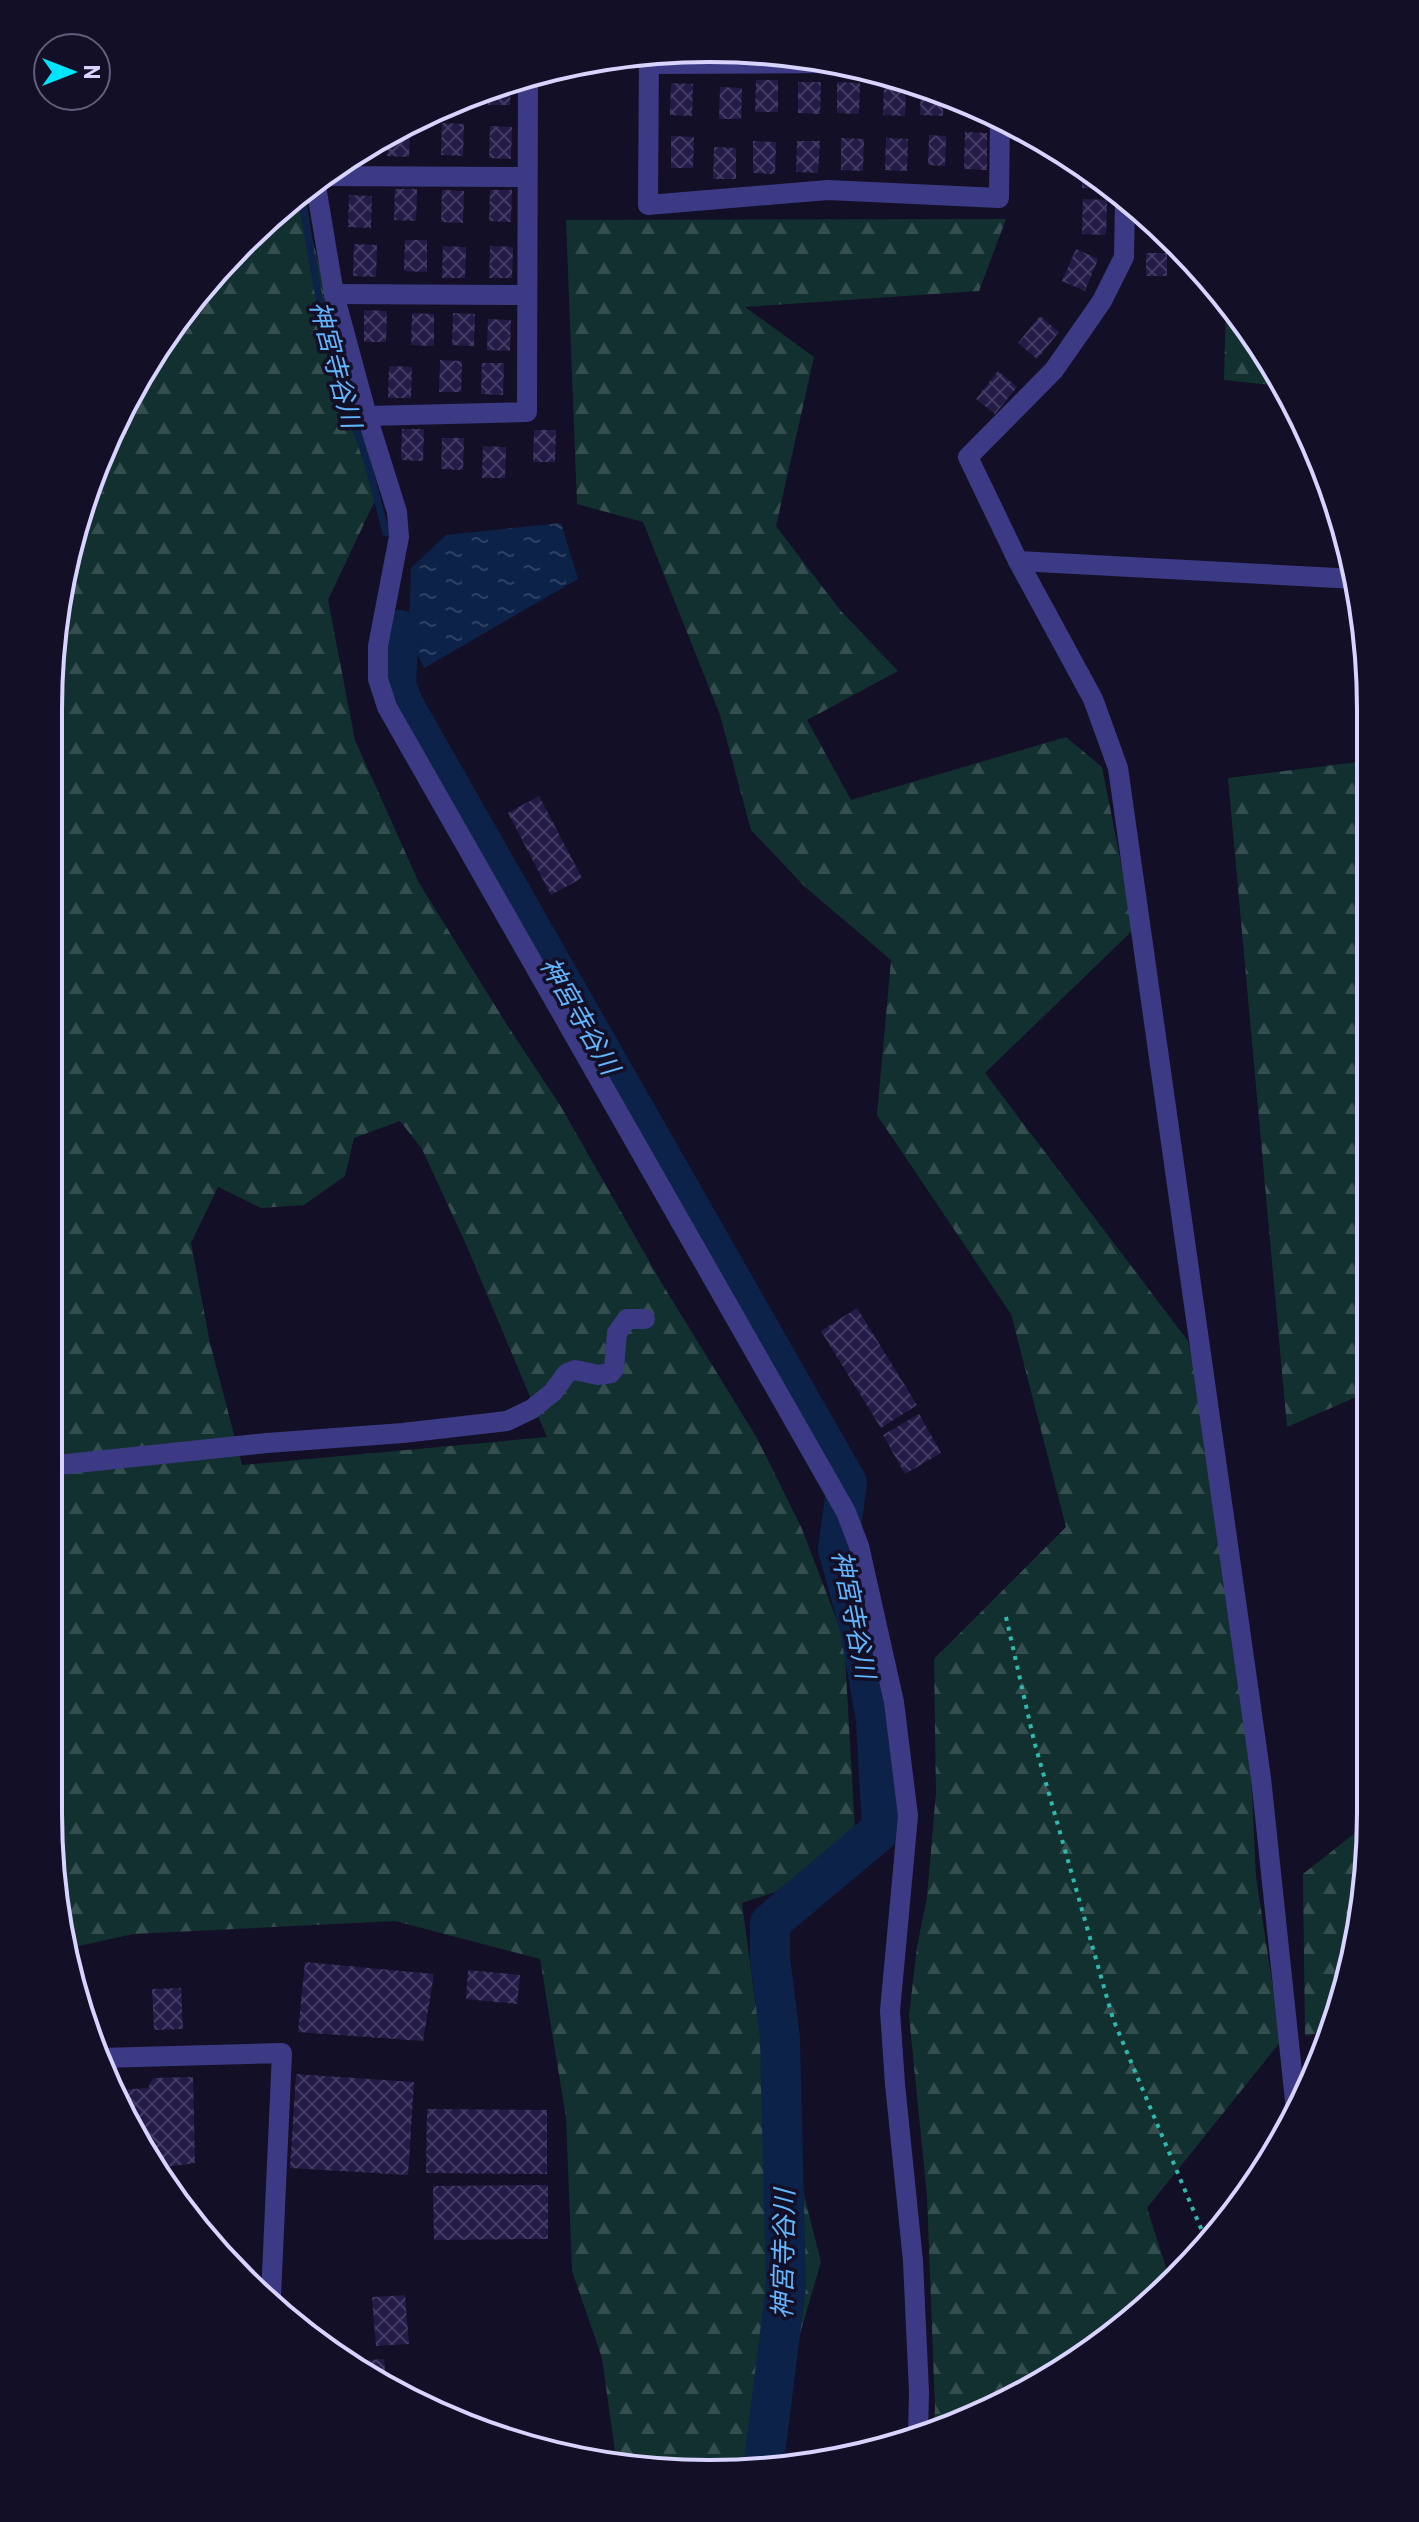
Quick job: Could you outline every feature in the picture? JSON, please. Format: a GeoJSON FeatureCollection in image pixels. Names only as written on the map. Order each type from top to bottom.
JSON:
{"type":"FeatureCollection","features":[{"type":"Feature","properties":{"kind":"street"},"geometry":{"type":"LineString","coordinates":[[649,65],[648,205],[828,190],[999,198],[1000,131]]}},
{"type":"Feature","properties":{"kind":"street"},"geometry":{"type":"LineString","coordinates":[[367,416],[527,412],[528,88]]}},
{"type":"Feature","properties":{"kind":"street"},"geometry":{"type":"LineString","coordinates":[[343,176],[526,177]]}},
{"type":"Feature","properties":{"kind":"street"},"geometry":{"type":"LineString","coordinates":[[317,194],[334,294],[397,512],[399,537],[378,646],[378,679],[387,707],[844,1507],[859,1546],[894,1702],[908,1816],[890,2011],[913,2261],[918,2426]]}},
{"type":"Feature","properties":{"kind":"street"},"geometry":{"type":"LineString","coordinates":[[1125,214],[1124,257],[1102,301],[1054,370],[968,457],[1018,561],[1093,699],[1118,768],[1261,1778],[1294,2090]]}},
{"type":"Feature","properties":{"kind":"street"},"geometry":{"type":"LineString","coordinates":[[334,294],[526,295]]}},
{"type":"Feature","properties":{"kind":"street"},"geometry":{"type":"LineString","coordinates":[[1018,561],[1344,578]]}},
{"type":"Feature","properties":{"kind":"street"},"geometry":{"type":"LineString","coordinates":[[62,1465],[507,1421],[553,1392],[567,1373],[575,1370],[598,1375],[611,1373],[619,1326],[627,1319],[645,1319]]}},
{"type":"Feature","properties":{"kind":"street"},"geometry":{"type":"LineString","coordinates":[[110,2058],[282,2053],[271,2288]]}},
{"type":"Feature","properties":{"kind":"path"},"geometry":{"type":"LineString","coordinates":[[1006,1617],[1034,1741],[1113,2019],[1202,2232]]}},
{"type":"Feature","properties":{"kind":"green space"},"geometry":{"type":"Polygon","coordinates":[[[307,203],[312,238],[379,492],[328,600],[355,740],[419,883],[560,1105],[661,1282],[757,1438],[802,1529],[844,1639],[857,1865],[742,1903],[755,2000],[821,2262],[785,2385],[781,2456],[710,2460],[615,2453],[602,2358],[572,2271],[566,2117],[540,1959],[395,1921],[133,1934],[76,1947],[63,1855],[63,667],[74,583],[84,542],[96,501],[129,423],[171,350],[196,315],[252,252],[307,203]],[[400,1121],[354,1138],[345,1176],[304,1205],[261,1208],[218,1187],[191,1243],[210,1343],[242,1465],[547,1437],[465,1242],[422,1149],[400,1121]]]}},
{"type":"Feature","properties":{"kind":"green space"},"geometry":{"type":"Polygon","coordinates":[[[1006,219],[979,291],[745,307],[814,357],[776,526],[840,610],[898,671],[807,720],[851,800],[1066,737],[1102,767],[1134,929],[985,1073],[1188,1341],[1243,1608],[1256,1877],[1281,2041],[1147,2208],[1167,2270],[1104,2326],[1069,2351],[996,2393],[934,2420],[927,2196],[909,2016],[917,1947],[927,1897],[936,1792],[934,1659],[1066,1527],[1011,1314],[877,1115],[891,960],[804,886],[751,830],[720,715],[643,522],[577,504],[566,220],[1006,219]]]}},
{"type":"Feature","properties":{"kind":"green space"},"geometry":{"type":"Polygon","coordinates":[[[1226,319],[1269,385],[1224,380],[1226,319]]]}},
{"type":"Feature","properties":{"kind":"green space"},"geometry":{"type":"Polygon","coordinates":[[[1357,762],[1357,1397],[1287,1427],[1228,778],[1357,762]]]}},
{"type":"Feature","properties":{"kind":"green space"},"geometry":{"type":"Polygon","coordinates":[[[1357,1832],[1345,1939],[1335,1980],[1318,2033],[1305,2036],[1303,1874],[1357,1832]]]}},
{"type":"Feature","properties":{"kind":"water"},"geometry":{"type":"Polygon","coordinates":[[[561,523],[578,579],[424,668],[409,637],[411,568],[446,535],[561,523]]]}},
{"type":"Feature","properties":{"kind":"building"},"geometry":{"type":"Polygon","coordinates":[[[756,80],[778,80],[778,112],[755,112],[756,80]]]}},
{"type":"Feature","properties":{"kind":"building"},"geometry":{"type":"Polygon","coordinates":[[[798,82],[821,82],[820,114],[798,113],[798,82]]]}},
{"type":"Feature","properties":{"kind":"building"},"geometry":{"type":"Polygon","coordinates":[[[837,82],[860,83],[859,114],[837,113],[837,82]]]}},
{"type":"Feature","properties":{"kind":"building"},"geometry":{"type":"Polygon","coordinates":[[[671,83],[693,84],[692,116],[670,115],[671,83]]]}},
{"type":"Feature","properties":{"kind":"building"},"geometry":{"type":"Polygon","coordinates":[[[884,86],[906,92],[905,116],[883,115],[884,86]]]}},
{"type":"Feature","properties":{"kind":"building"},"geometry":{"type":"Polygon","coordinates":[[[720,87],[742,88],[741,119],[719,119],[720,87]]]}},
{"type":"Feature","properties":{"kind":"building"},"geometry":{"type":"Polygon","coordinates":[[[510,93],[510,105],[488,105],[488,101],[510,93]]]}},
{"type":"Feature","properties":{"kind":"building"},"geometry":{"type":"Polygon","coordinates":[[[921,97],[943,106],[943,116],[920,115],[921,97]]]}},
{"type":"Feature","properties":{"kind":"building"},"geometry":{"type":"Polygon","coordinates":[[[442,123],[464,124],[463,156],[441,155],[442,123]]]}},
{"type":"Feature","properties":{"kind":"building"},"geometry":{"type":"Polygon","coordinates":[[[490,126],[512,127],[511,159],[489,158],[490,126]]]}},
{"type":"Feature","properties":{"kind":"building"},"geometry":{"type":"Polygon","coordinates":[[[965,132],[987,133],[987,170],[964,169],[965,132]]]}},
{"type":"Feature","properties":{"kind":"building"},"geometry":{"type":"Polygon","coordinates":[[[929,135],[946,136],[945,166],[928,165],[929,135]]]}},
{"type":"Feature","properties":{"kind":"building"},"geometry":{"type":"Polygon","coordinates":[[[410,136],[409,157],[387,156],[387,148],[410,136]]]}},
{"type":"Feature","properties":{"kind":"building"},"geometry":{"type":"Polygon","coordinates":[[[671,136],[694,137],[693,168],[671,168],[671,136]]]}},
{"type":"Feature","properties":{"kind":"building"},"geometry":{"type":"Polygon","coordinates":[[[841,138],[864,139],[863,171],[841,170],[841,138]]]}},
{"type":"Feature","properties":{"kind":"building"},"geometry":{"type":"Polygon","coordinates":[[[886,138],[908,139],[907,171],[885,170],[886,138]]]}},
{"type":"Feature","properties":{"kind":"building"},"geometry":{"type":"Polygon","coordinates":[[[753,141],[776,142],[775,174],[753,173],[753,141]]]}},
{"type":"Feature","properties":{"kind":"building"},"geometry":{"type":"Polygon","coordinates":[[[797,141],[820,141],[818,173],[796,172],[797,141]]]}},
{"type":"Feature","properties":{"kind":"building"},"geometry":{"type":"Polygon","coordinates":[[[714,147],[736,148],[736,179],[713,179],[714,147]]]}},
{"type":"Feature","properties":{"kind":"building"},"geometry":{"type":"Polygon","coordinates":[[[1082,180],[1093,188],[1082,188],[1082,180]]]}},
{"type":"Feature","properties":{"kind":"building"},"geometry":{"type":"Polygon","coordinates":[[[395,189],[417,189],[416,221],[394,220],[395,189]]]}},
{"type":"Feature","properties":{"kind":"building"},"geometry":{"type":"Polygon","coordinates":[[[442,190],[464,191],[463,223],[441,222],[442,190]]]}},
{"type":"Feature","properties":{"kind":"building"},"geometry":{"type":"Polygon","coordinates":[[[490,190],[512,190],[511,222],[489,221],[490,190]]]}},
{"type":"Feature","properties":{"kind":"building"},"geometry":{"type":"Polygon","coordinates":[[[349,195],[372,196],[371,228],[348,227],[349,195]]]}},
{"type":"Feature","properties":{"kind":"building"},"geometry":{"type":"Polygon","coordinates":[[[1083,199],[1107,200],[1106,235],[1082,234],[1083,199]]]}},
{"type":"Feature","properties":{"kind":"building"},"geometry":{"type":"Polygon","coordinates":[[[405,240],[427,240],[427,272],[404,271],[405,240]]]}},
{"type":"Feature","properties":{"kind":"building"},"geometry":{"type":"Polygon","coordinates":[[[354,244],[377,245],[376,277],[353,276],[354,244]]]}},
{"type":"Feature","properties":{"kind":"building"},"geometry":{"type":"Polygon","coordinates":[[[443,246],[466,247],[465,278],[442,278],[443,246]]]}},
{"type":"Feature","properties":{"kind":"building"},"geometry":{"type":"Polygon","coordinates":[[[490,246],[513,247],[512,278],[489,278],[490,246]]]}},
{"type":"Feature","properties":{"kind":"building"},"geometry":{"type":"Polygon","coordinates":[[[1076,249],[1098,259],[1085,291],[1062,281],[1076,249]]]}},
{"type":"Feature","properties":{"kind":"building"},"geometry":{"type":"Polygon","coordinates":[[[1146,253],[1167,253],[1167,276],[1146,276],[1146,253]]]}},
{"type":"Feature","properties":{"kind":"building"},"geometry":{"type":"Polygon","coordinates":[[[364,310],[387,311],[386,342],[364,342],[364,310]]]}},
{"type":"Feature","properties":{"kind":"building"},"geometry":{"type":"Polygon","coordinates":[[[412,313],[434,314],[434,346],[411,345],[412,313]]]}},
{"type":"Feature","properties":{"kind":"building"},"geometry":{"type":"Polygon","coordinates":[[[453,313],[475,314],[474,346],[452,345],[453,313]]]}},
{"type":"Feature","properties":{"kind":"building"},"geometry":{"type":"Polygon","coordinates":[[[1040,316],[1059,332],[1037,359],[1018,343],[1040,316]]]}},
{"type":"Feature","properties":{"kind":"building"},"geometry":{"type":"Polygon","coordinates":[[[488,319],[511,320],[510,351],[487,350],[488,319]]]}},
{"type":"Feature","properties":{"kind":"building"},"geometry":{"type":"Polygon","coordinates":[[[440,360],[462,361],[461,392],[439,392],[440,360]]]}},
{"type":"Feature","properties":{"kind":"building"},"geometry":{"type":"Polygon","coordinates":[[[482,363],[504,363],[503,395],[481,394],[482,363]]]}},
{"type":"Feature","properties":{"kind":"building"},"geometry":{"type":"Polygon","coordinates":[[[389,366],[412,367],[411,398],[388,398],[389,366]]]}},
{"type":"Feature","properties":{"kind":"building"},"geometry":{"type":"Polygon","coordinates":[[[998,371],[1017,387],[995,414],[976,399],[998,371]]]}},
{"type":"Feature","properties":{"kind":"building"},"geometry":{"type":"Polygon","coordinates":[[[402,429],[424,429],[423,461],[401,460],[402,429]]]}},
{"type":"Feature","properties":{"kind":"building"},"geometry":{"type":"Polygon","coordinates":[[[534,430],[556,430],[555,462],[533,462],[534,430]]]}},
{"type":"Feature","properties":{"kind":"building"},"geometry":{"type":"Polygon","coordinates":[[[442,438],[464,438],[463,470],[441,469],[442,438]]]}},
{"type":"Feature","properties":{"kind":"building"},"geometry":{"type":"Polygon","coordinates":[[[483,446],[506,447],[505,478],[482,478],[483,446]]]}},
{"type":"Feature","properties":{"kind":"building"},"geometry":{"type":"Polygon","coordinates":[[[539,796],[582,878],[551,895],[508,813],[539,796]]]}},
{"type":"Feature","properties":{"kind":"building"},"geometry":{"type":"Polygon","coordinates":[[[857,1308],[917,1405],[881,1428],[821,1331],[857,1308]]]}},
{"type":"Feature","properties":{"kind":"building"},"geometry":{"type":"Polygon","coordinates":[[[919,1414],[941,1453],[905,1474],[883,1435],[919,1414]]]}},
{"type":"Feature","properties":{"kind":"building"},"geometry":{"type":"Polygon","coordinates":[[[305,1962],[434,1974],[423,2041],[298,2032],[305,1962]]]}},
{"type":"Feature","properties":{"kind":"building"},"geometry":{"type":"Polygon","coordinates":[[[468,1970],[520,1975],[517,2004],[466,1999],[468,1970]]]}},
{"type":"Feature","properties":{"kind":"building"},"geometry":{"type":"Polygon","coordinates":[[[181,1988],[183,2029],[154,2030],[152,1989],[181,1988]]]}},
{"type":"Feature","properties":{"kind":"building"},"geometry":{"type":"Polygon","coordinates":[[[296,2074],[414,2082],[408,2175],[290,2168],[296,2074]]]}},
{"type":"Feature","properties":{"kind":"building"},"geometry":{"type":"Polygon","coordinates":[[[193,2077],[195,2163],[168,2167],[129,2099],[125,2090],[148,2088],[153,2078],[193,2077]]]}},
{"type":"Feature","properties":{"kind":"building"},"geometry":{"type":"Polygon","coordinates":[[[427,2109],[547,2110],[547,2174],[426,2173],[427,2109]]]}},
{"type":"Feature","properties":{"kind":"building"},"geometry":{"type":"Polygon","coordinates":[[[548,2185],[548,2239],[434,2240],[433,2186],[548,2185]]]}},
{"type":"Feature","properties":{"kind":"building"},"geometry":{"type":"Polygon","coordinates":[[[405,2295],[409,2344],[376,2346],[372,2297],[405,2295]]]}},
{"type":"Feature","properties":{"kind":"building"},"geometry":{"type":"Polygon","coordinates":[[[384,2359],[385,2372],[365,2360],[384,2359]]]}},
{"type":"Feature","properties":{"kind":"waterway","name":"神宮寺谷川"},"geometry":{"type":"LineString","coordinates":[[303,206],[328,347],[368,464],[386,533]]}},
{"type":"Feature","properties":{"kind":"waterway","name":"神宮寺谷川"},"geometry":{"type":"LineString","coordinates":[[399,630],[396,684],[403,704],[847,1483],[838,1549],[860,1629],[876,1720],[882,1829],[770,1923],[770,1958],[780,2038],[786,2286],[765,2458]]}}]}
